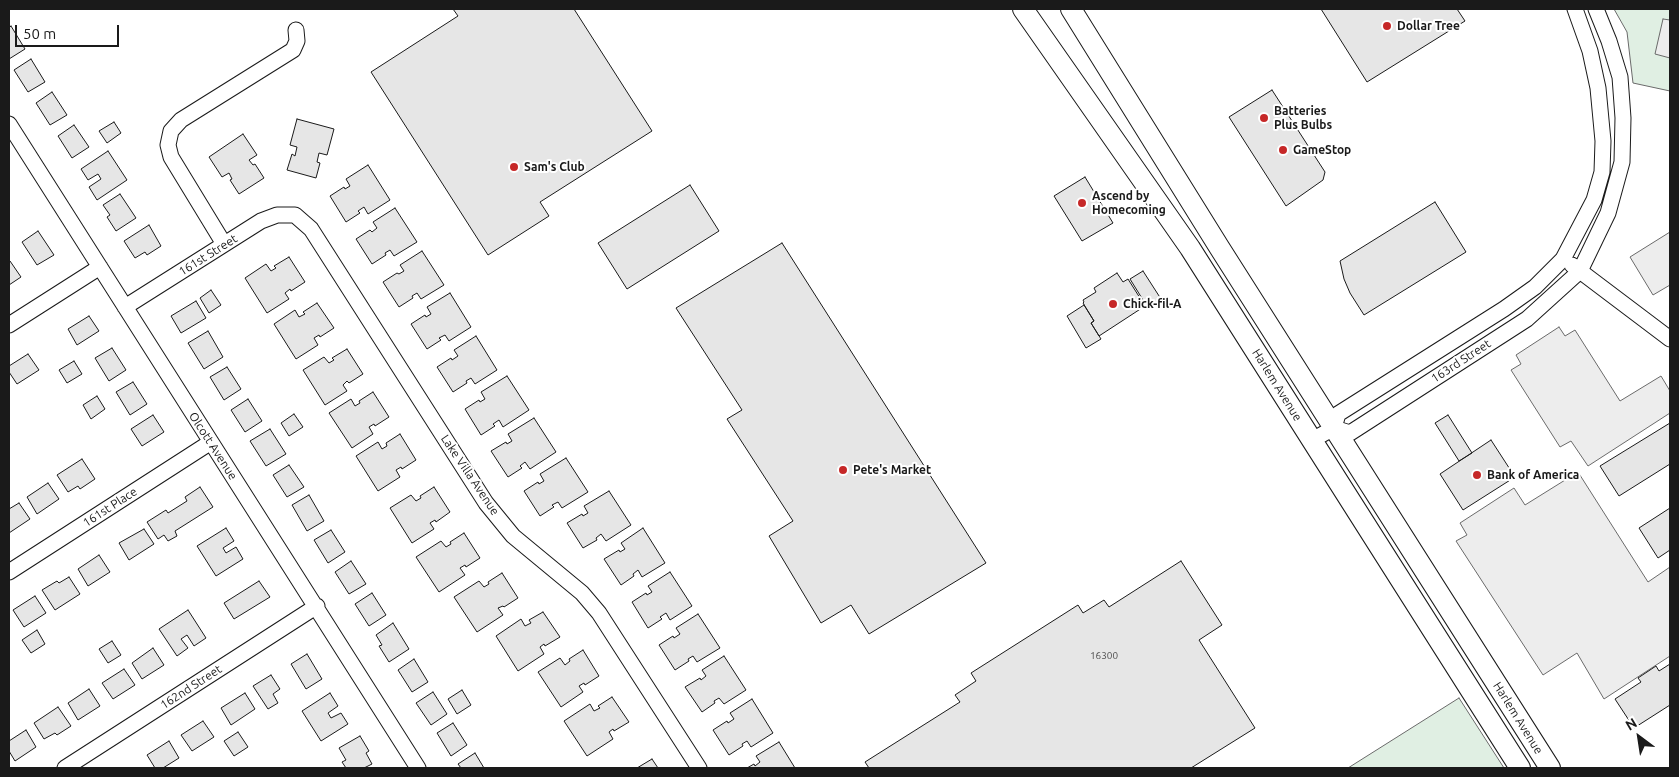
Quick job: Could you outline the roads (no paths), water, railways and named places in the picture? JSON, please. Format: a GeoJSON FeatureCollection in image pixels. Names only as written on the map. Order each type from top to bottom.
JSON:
{"type":"FeatureCollection","features":[{"type":"Feature","properties":{"kind":"main road","name":"Harlem Avenue"},"geometry":{"type":"LineString","coordinates":[[1023,9],[1190,248],[1520,768]]}},
{"type":"Feature","properties":{"kind":"main road","name":"Harlem Avenue"},"geometry":{"type":"LineString","coordinates":[[1071,9],[1550,768]]}},
{"type":"Feature","properties":{"kind":"street","name":"163rd Street"},"geometry":{"type":"LineString","coordinates":[[1312,440],[1334,428],[1338,414],[1504,309],[1535,287],[1563,259],[1594,200],[1602,172],[1598,88],[1586,38],[1575,9]]}},
{"type":"Feature","properties":{"kind":"street"},"geometry":{"type":"LineString","coordinates":[[1580,271],[1608,214],[1622,162],[1623,118],[1620,77],[1609,41],[1596,9]]}},
{"type":"Feature","properties":{"kind":"street"},"geometry":{"type":"LineString","coordinates":[[224,244],[171,157],[168,145],[171,131],[181,120],[293,50],[297,41],[296,30]]}},
{"type":"Feature","properties":{"kind":"street","name":"Olcott Avenue"},"geometry":{"type":"LineString","coordinates":[[9,124],[210,442],[317,606],[418,768]]}},
{"type":"Feature","properties":{"kind":"street","name":"161st Street"},"geometry":{"type":"LineString","coordinates":[[126,307],[261,221],[277,215],[294,215]]}},
{"type":"Feature","properties":{"kind":"street","name":"Lake Villa Avenue"},"geometry":{"type":"LineString","coordinates":[[294,215],[311,229],[486,503],[513,536],[582,593],[599,613],[699,768]]}},
{"type":"Feature","properties":{"kind":"street"},"geometry":{"type":"LineString","coordinates":[[1563,259],[1670,340]]}},
{"type":"Feature","properties":{"kind":"street"},"geometry":{"type":"LineString","coordinates":[[9,325],[100,267]]}},
{"type":"Feature","properties":{"kind":"street","name":"163rd Street"},"geometry":{"type":"LineString","coordinates":[[1334,428],[1350,433],[1527,319],[1580,271]]}},
{"type":"Feature","properties":{"kind":"street","name":"161st Place"},"geometry":{"type":"LineString","coordinates":[[9,572],[210,442]]}},
{"type":"Feature","properties":{"kind":"street","name":"162nd Street"},"geometry":{"type":"LineString","coordinates":[[65,768],[317,606]]}},
{"type":"Feature","properties":{"kind":"place","name":"Dollar Tree"},"geometry":{"type":"Point","coordinates":[1387,26]}},
{"type":"Feature","properties":{"kind":"place","name":"Batteries Plus Bulbs"},"geometry":{"type":"Point","coordinates":[1264,118]}},
{"type":"Feature","properties":{"kind":"place","name":"GameStop"},"geometry":{"type":"Point","coordinates":[1283,150]}},
{"type":"Feature","properties":{"kind":"place","name":"Sam's Club"},"geometry":{"type":"Point","coordinates":[514,167]}},
{"type":"Feature","properties":{"kind":"place","name":"Ascend by Homecoming"},"geometry":{"type":"Point","coordinates":[1082,203]}},
{"type":"Feature","properties":{"kind":"place","name":"Chick-fil-A"},"geometry":{"type":"Point","coordinates":[1113,304]}},
{"type":"Feature","properties":{"kind":"place","name":"Pete's Market"},"geometry":{"type":"Point","coordinates":[843,470]}},
{"type":"Feature","properties":{"kind":"place","name":"Bank of America"},"geometry":{"type":"Point","coordinates":[1477,475]}}]}
